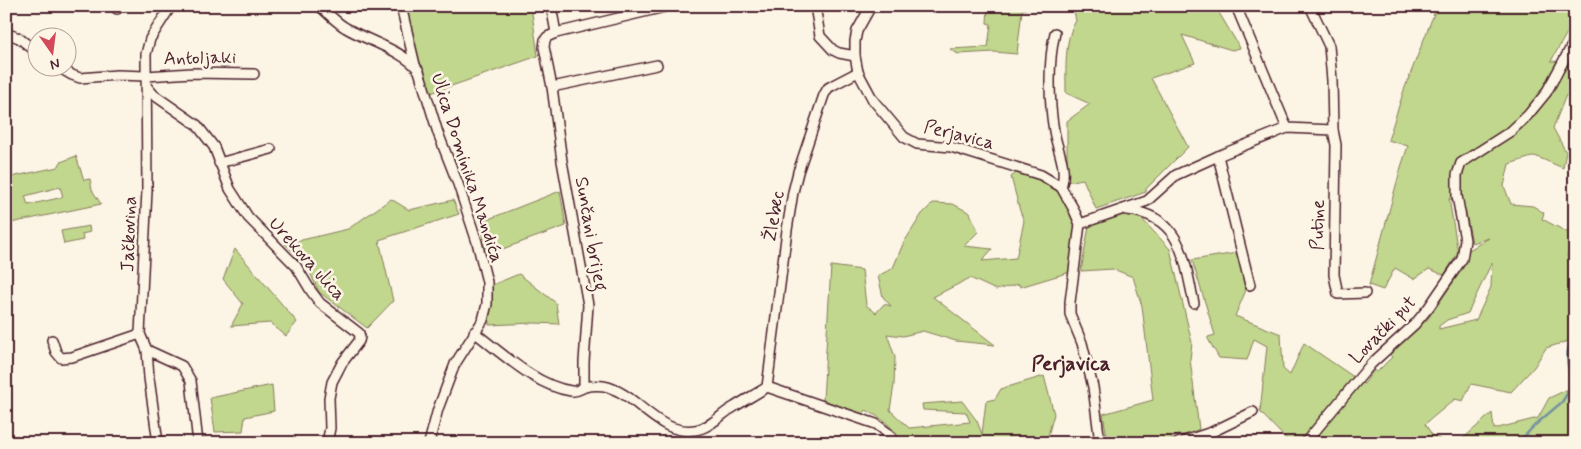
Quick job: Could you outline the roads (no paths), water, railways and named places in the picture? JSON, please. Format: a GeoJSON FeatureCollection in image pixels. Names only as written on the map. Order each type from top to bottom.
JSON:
{"type":"FeatureCollection","features":[{"type":"Feature","properties":{"kind":"street","name":"Jačkovina"},"geometry":{"type":"LineString","coordinates":[[148,350],[140,334],[147,190],[146,54],[150,39],[171,6]]}},
{"type":"Feature","properties":{"kind":"street","name":"Ulica Dominika Mandića"},"geometry":{"type":"LineString","coordinates":[[319,6],[345,28],[395,52],[415,65],[423,80],[429,106],[458,184],[487,282],[487,304],[482,320],[455,364],[438,409],[429,443]]}},
{"type":"Feature","properties":{"kind":"street"},"geometry":{"type":"LineString","coordinates":[[401,6],[415,65]]}},
{"type":"Feature","properties":{"kind":"street"},"geometry":{"type":"LineString","coordinates":[[551,6],[556,32],[669,6]]}},
{"type":"Feature","properties":{"kind":"street"},"geometry":{"type":"LineString","coordinates":[[815,6],[820,36],[838,53],[855,56]]}},
{"type":"Feature","properties":{"kind":"street","name":"Perjavica"},"geometry":{"type":"LineString","coordinates":[[871,6],[857,31],[854,48],[858,72],[873,100],[904,136],[917,144],[951,147],[1041,175],[1062,187]]}},
{"type":"Feature","properties":{"kind":"street"},"geometry":{"type":"LineString","coordinates":[[1236,6],[1288,128]]}},
{"type":"Feature","properties":{"kind":"street","name":"Putine"},"geometry":{"type":"LineString","coordinates":[[1310,6],[1329,46],[1333,130],[1336,145],[1334,275],[1338,294],[1365,293]]}},
{"type":"Feature","properties":{"kind":"street","name":"Sunčani brijeg"},"geometry":{"type":"LineString","coordinates":[[556,32],[547,37],[544,44],[562,161],[588,306],[584,387]]}},
{"type":"Feature","properties":{"kind":"street"},"geometry":{"type":"LineString","coordinates":[[6,33],[19,38],[28,45]]}},
{"type":"Feature","properties":{"kind":"street"},"geometry":{"type":"LineString","coordinates":[[1055,33],[1050,90],[1054,131],[1064,170],[1062,187],[1080,224],[1070,314],[1082,343],[1093,387],[1100,443]]}},
{"type":"Feature","properties":{"kind":"street","name":"Lovački put"},"geometry":{"type":"LineString","coordinates":[[1305,443],[1371,364],[1415,324],[1462,259],[1465,240],[1457,196],[1457,175],[1461,163],[1511,131],[1528,115],[1546,94],[1575,40]]}},
{"type":"Feature","properties":{"kind":"street"},"geometry":{"type":"LineString","coordinates":[[552,87],[657,65]]}},
{"type":"Feature","properties":{"kind":"street","name":"Žlebec"},"geometry":{"type":"LineString","coordinates":[[767,387],[787,230],[798,172],[828,88],[858,72]]}},
{"type":"Feature","properties":{"kind":"street","name":"Antoljaki"},"geometry":{"type":"LineString","coordinates":[[78,77],[192,73],[254,74]]}},
{"type":"Feature","properties":{"kind":"street","name":"Urekova ulica"},"geometry":{"type":"LineString","coordinates":[[147,87],[154,96],[191,119],[197,125],[214,147],[230,189],[248,217],[296,266],[320,302],[359,333],[359,341],[342,362],[332,382],[329,398],[331,419],[327,443]]}},
{"type":"Feature","properties":{"kind":"street"},"geometry":{"type":"LineString","coordinates":[[1080,224],[1147,201],[1176,176],[1218,156],[1288,128],[1333,130]]}},
{"type":"Feature","properties":{"kind":"street"},"geometry":{"type":"LineString","coordinates":[[219,163],[271,149]]}},
{"type":"Feature","properties":{"kind":"street"},"geometry":{"type":"LineString","coordinates":[[1218,156],[1250,285]]}},
{"type":"Feature","properties":{"kind":"street"},"geometry":{"type":"LineString","coordinates":[[1123,209],[1141,211],[1161,221],[1174,237],[1182,249],[1194,303]]}},
{"type":"Feature","properties":{"kind":"street"},"geometry":{"type":"LineString","coordinates":[[474,332],[550,385],[575,392],[584,387],[608,387],[657,420],[674,428],[691,430],[708,426],[734,406],[767,387],[876,424],[888,433],[896,443]]}},
{"type":"Feature","properties":{"kind":"street"},"geometry":{"type":"LineString","coordinates":[[52,340],[56,352],[61,358],[72,357],[140,334]]}},
{"type":"Feature","properties":{"kind":"street"},"geometry":{"type":"LineString","coordinates":[[158,443],[148,378],[148,350],[182,366],[191,381],[198,443]]}},
{"type":"Feature","properties":{"kind":"street"},"geometry":{"type":"LineString","coordinates":[[1178,443],[1212,432],[1253,412]]}},
{"type":"Feature","properties":{"kind":"waterway"},"geometry":{"type":"LineString","coordinates":[[1518,443],[1535,425],[1562,402],[1573,384],[1567,358],[1569,346],[1575,332]]}},
{"type":"Feature","properties":{"kind":"district","name":"Perjavica"},"geometry":{"type":"Point","coordinates":[1071,364]}}]}
